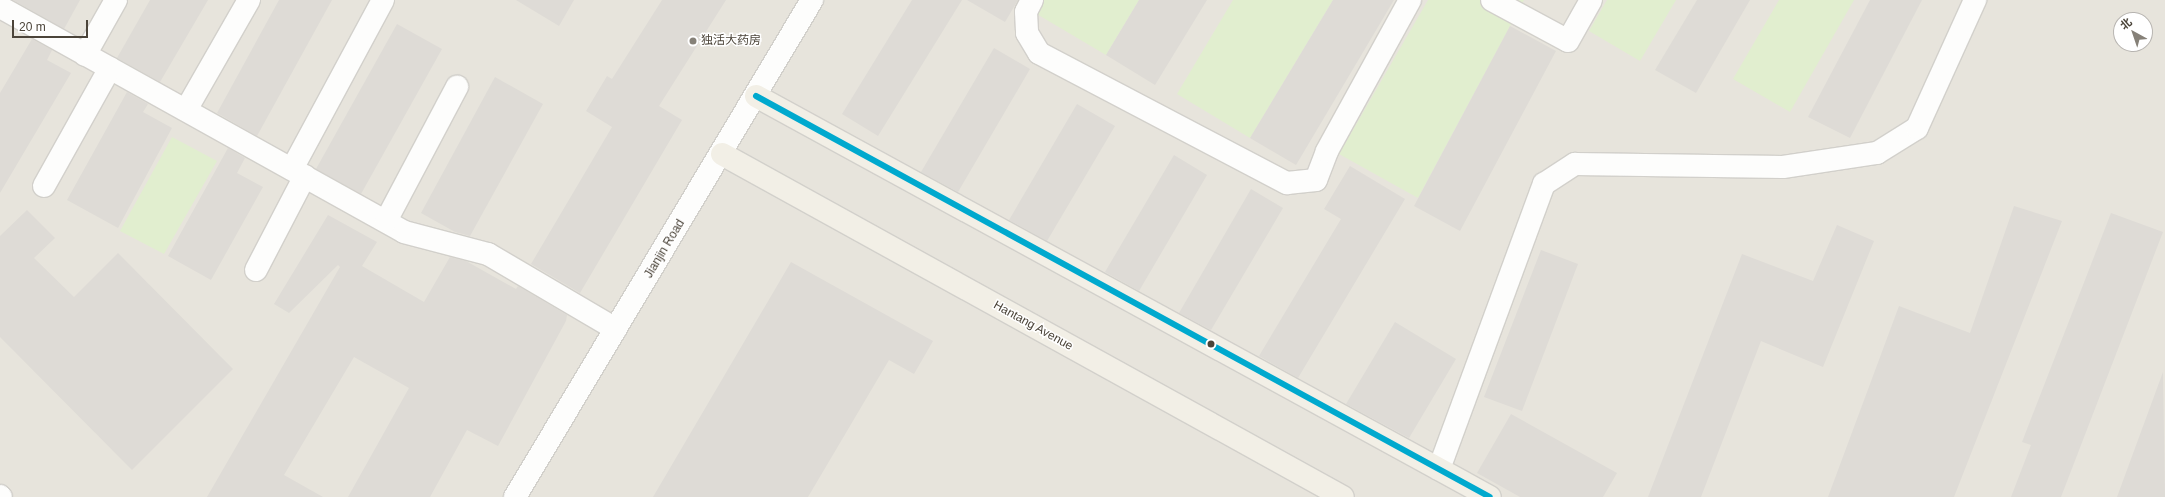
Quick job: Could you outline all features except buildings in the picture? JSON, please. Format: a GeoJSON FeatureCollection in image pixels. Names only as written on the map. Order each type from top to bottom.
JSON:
{"type":"FeatureCollection","features":[{"type":"Feature","properties":{"kind":"main road"},"geometry":{"type":"LineString","coordinates":[[756,96],[1490,497]]}},
{"type":"Feature","properties":{"kind":"main road","name":"Hantang Avenue"},"geometry":{"type":"LineString","coordinates":[[722,154],[1343,497]]}},
{"type":"Feature","properties":{"kind":"street"},"geometry":{"type":"LineString","coordinates":[[85,55],[116,0]]}},
{"type":"Feature","properties":{"kind":"street"},"geometry":{"type":"LineString","coordinates":[[186,110],[249,0]]}},
{"type":"Feature","properties":{"kind":"street"},"geometry":{"type":"LineString","coordinates":[[256,270],[298,173],[383,0]]}},
{"type":"Feature","properties":{"kind":"street","name":"Jianjin Road"},"geometry":{"type":"LineString","coordinates":[[515,497],[722,154],[812,0]]}},
{"type":"Feature","properties":{"kind":"street"},"geometry":{"type":"LineString","coordinates":[[1032,0],[1026,12],[1027,33],[1039,53],[1287,183],[1316,180],[1327,151],[1410,0]]}},
{"type":"Feature","properties":{"kind":"street"},"geometry":{"type":"LineString","coordinates":[[1492,0],[1568,41],[1591,0]]}},
{"type":"Feature","properties":{"kind":"street"},"geometry":{"type":"LineString","coordinates":[[1439,469],[1544,184],[1575,164],[1783,167],[1877,153],[1917,128],[1974,0]]}},
{"type":"Feature","properties":{"kind":"street"},"geometry":{"type":"LineString","coordinates":[[0,7],[404,232],[488,254],[616,329]]}},
{"type":"Feature","properties":{"kind":"street"},"geometry":{"type":"LineString","coordinates":[[44,186],[110,68]]}},
{"type":"Feature","properties":{"kind":"street"},"geometry":{"type":"LineString","coordinates":[[386,221],[457,87]]}},
{"type":"Feature","properties":{"kind":"shaded area"},"geometry":{"type":"Polygon","coordinates":[[[0,0],[2165,0],[2165,497],[0,497],[0,0]]]}},
{"type":"Feature","properties":{"kind":"green space"},"geometry":{"type":"Polygon","coordinates":[[[1043,0],[1139,0],[1106,55],[1035,13],[1043,0]]]}},
{"type":"Feature","properties":{"kind":"green space"},"geometry":{"type":"Polygon","coordinates":[[[1233,0],[1333,0],[1250,138],[1177,94],[1233,0]]]}},
{"type":"Feature","properties":{"kind":"green space"},"geometry":{"type":"Polygon","coordinates":[[[1428,0],[1524,0],[1418,198],[1339,154],[1428,0]]]}},
{"type":"Feature","properties":{"kind":"green space"},"geometry":{"type":"Polygon","coordinates":[[[1607,0],[1676,0],[1640,61],[1589,31],[1607,0]]]}},
{"type":"Feature","properties":{"kind":"green space"},"geometry":{"type":"Polygon","coordinates":[[[1779,0],[1854,0],[1790,112],[1733,79],[1779,0]]]}},
{"type":"Feature","properties":{"kind":"green space"},"geometry":{"type":"Polygon","coordinates":[[[172,137],[217,161],[164,254],[120,231],[172,137]]]}},
{"type":"Feature","properties":{"kind":"transit line"},"geometry":{"type":"LineString","coordinates":[[756,96],[1490,497]]}},
{"type":"Feature","properties":{"kind":"place","name":"独活大药房"},"geometry":{"type":"Point","coordinates":[693,41]}}]}
